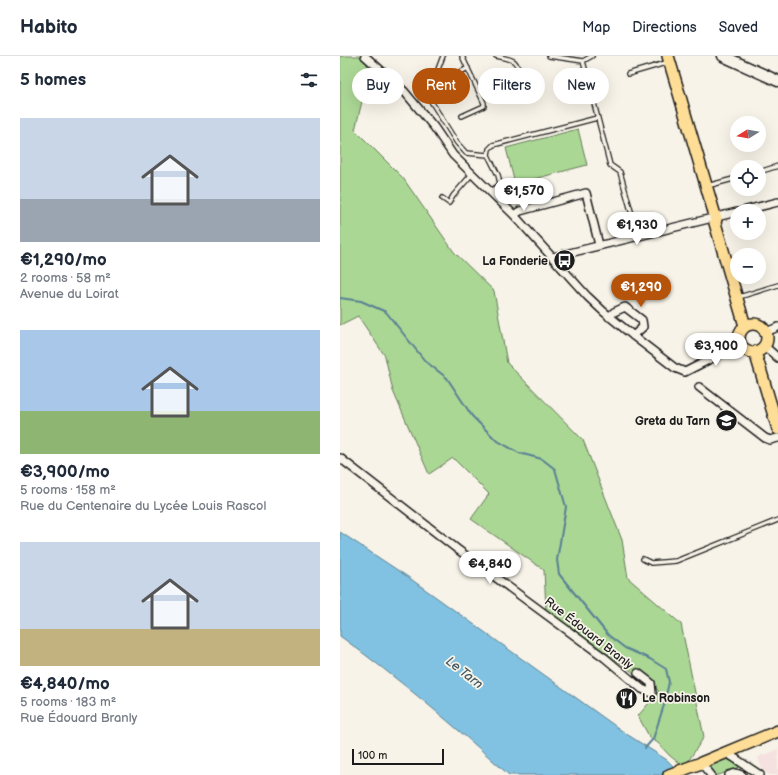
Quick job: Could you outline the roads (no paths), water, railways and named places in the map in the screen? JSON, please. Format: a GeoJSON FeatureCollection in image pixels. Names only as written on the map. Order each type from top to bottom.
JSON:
{"type":"FeatureCollection","features":[{"type":"Feature","properties":{"kind":"main road"},"geometry":{"type":"LineString","coordinates":[[723,56],[778,81]]}},
{"type":"Feature","properties":{"kind":"main road"},"geometry":{"type":"LineString","coordinates":[[669,59],[716,218],[715,223],[748,325]]}},
{"type":"Feature","properties":{"kind":"main road"},"geometry":{"type":"LineString","coordinates":[[716,218],[722,224],[730,252]]}},
{"type":"Feature","properties":{"kind":"main road"},"geometry":{"type":"LineString","coordinates":[[738,284],[740,297]]}},
{"type":"Feature","properties":{"kind":"main road"},"geometry":{"type":"LineString","coordinates":[[748,325],[760,326],[766,332],[767,341],[759,350],[746,351],[740,344],[738,336],[740,332],[748,325]]}},
{"type":"Feature","properties":{"kind":"main road"},"geometry":{"type":"LineString","coordinates":[[759,350],[778,429]]}},
{"type":"Feature","properties":{"kind":"main road"},"geometry":{"type":"LineString","coordinates":[[669,775],[727,753],[778,731]]}},
{"type":"Feature","properties":{"kind":"main road"},"geometry":{"type":"LineString","coordinates":[[727,753],[740,752],[778,738]]}},
{"type":"Feature","properties":{"kind":"street"},"geometry":{"type":"LineString","coordinates":[[365,56],[404,91],[434,127],[453,155],[514,215],[587,296],[633,336],[675,368],[685,372],[740,344]]}},
{"type":"Feature","properties":{"kind":"street"},"geometry":{"type":"LineString","coordinates":[[514,215],[520,211],[586,193],[599,246]]}},
{"type":"Feature","properties":{"kind":"street"},"geometry":{"type":"LineString","coordinates":[[766,205],[778,202]]}},
{"type":"Feature","properties":{"kind":"street"},"geometry":{"type":"LineString","coordinates":[[553,257],[730,214]]}},
{"type":"Feature","properties":{"kind":"street"},"geometry":{"type":"LineString","coordinates":[[609,316],[625,307],[642,320],[643,327],[633,336]]}},
{"type":"Feature","properties":{"kind":"street"},"geometry":{"type":"LineString","coordinates":[[766,332],[778,327]]}},
{"type":"Feature","properties":{"kind":"street"},"geometry":{"type":"LineString","coordinates":[[759,350],[769,350],[778,358]]}},
{"type":"Feature","properties":{"kind":"street"},"geometry":{"type":"LineString","coordinates":[[699,387],[764,438],[770,440],[778,438]]}},
{"type":"Feature","properties":{"kind":"street","name":"Rue Édouard Branly"},"geometry":{"type":"LineString","coordinates":[[340,458],[457,549],[605,658],[642,689],[652,693],[651,683],[638,673]]}},
{"type":"Feature","properties":{"kind":"street"},"geometry":{"type":"LineString","coordinates":[[727,753],[760,775]]}},
{"type":"Feature","properties":{"kind":"street"},"geometry":{"type":"LineString","coordinates":[[698,764],[711,775]]}},
{"type":"Feature","properties":{"kind":"street"},"geometry":{"type":"LineString","coordinates":[[729,775],[736,773],[742,775]]}},
{"type":"Feature","properties":{"kind":"lane"},"geometry":{"type":"LineString","coordinates":[[438,68],[443,56]]}},
{"type":"Feature","properties":{"kind":"lane"},"geometry":{"type":"LineString","coordinates":[[462,56],[468,68]]}},
{"type":"Feature","properties":{"kind":"lane"},"geometry":{"type":"LineString","coordinates":[[496,56],[514,60],[518,68]]}},
{"type":"Feature","properties":{"kind":"lane"},"geometry":{"type":"LineString","coordinates":[[549,56],[583,61],[592,56]]}},
{"type":"Feature","properties":{"kind":"lane"},"geometry":{"type":"LineString","coordinates":[[628,74],[669,59]]}},
{"type":"Feature","properties":{"kind":"lane"},"geometry":{"type":"LineString","coordinates":[[583,61],[610,165],[620,172],[624,181],[638,236]]}},
{"type":"Feature","properties":{"kind":"lane"},"geometry":{"type":"LineString","coordinates":[[462,116],[484,106],[484,102],[470,72]]}},
{"type":"Feature","properties":{"kind":"lane"},"geometry":{"type":"LineString","coordinates":[[433,104],[457,143],[466,153],[488,155]]}},
{"type":"Feature","properties":{"kind":"lane"},"geometry":{"type":"LineString","coordinates":[[490,191],[498,186],[500,182],[488,155],[489,149],[493,145],[598,118]]}},
{"type":"Feature","properties":{"kind":"lane"},"geometry":{"type":"LineString","coordinates":[[766,170],[778,166]]}},
{"type":"Feature","properties":{"kind":"lane"},"geometry":{"type":"LineString","coordinates":[[442,198],[449,203],[453,196],[472,174]]}},
{"type":"Feature","properties":{"kind":"lane"},"geometry":{"type":"LineString","coordinates":[[707,186],[730,180]]}},
{"type":"Feature","properties":{"kind":"lane"},"geometry":{"type":"LineString","coordinates":[[740,297],[778,285]]}},
{"type":"Feature","properties":{"kind":"lane"},"geometry":{"type":"LineString","coordinates":[[643,559],[651,563],[676,562],[778,520]]}},
{"type":"Feature","properties":{"kind":"water","name":"Le Tarn"},"geometry":{"type":"Polygon","coordinates":[[[340,532],[408,577],[625,733],[667,760],[682,775],[509,775],[426,703],[340,636],[340,532]]]}},
{"type":"Feature","properties":{"kind":"waterway"},"geometry":{"type":"LineString","coordinates":[[340,298],[361,301],[386,312],[425,361],[447,378],[472,416],[496,440],[519,453],[542,459],[555,469],[566,507],[557,560],[559,574],[608,635],[625,648],[650,659],[666,669],[669,682],[664,705],[653,739],[645,748]]}},
{"type":"Feature","properties":{"kind":"place","name":"La Fonderie"},"geometry":{"type":"Point","coordinates":[564,261]}},
{"type":"Feature","properties":{"kind":"place","name":"Greta du Tarn"},"geometry":{"type":"Point","coordinates":[726,421]}},
{"type":"Feature","properties":{"kind":"place","name":"Le Robinson"},"geometry":{"type":"Point","coordinates":[626,698]}}]}
